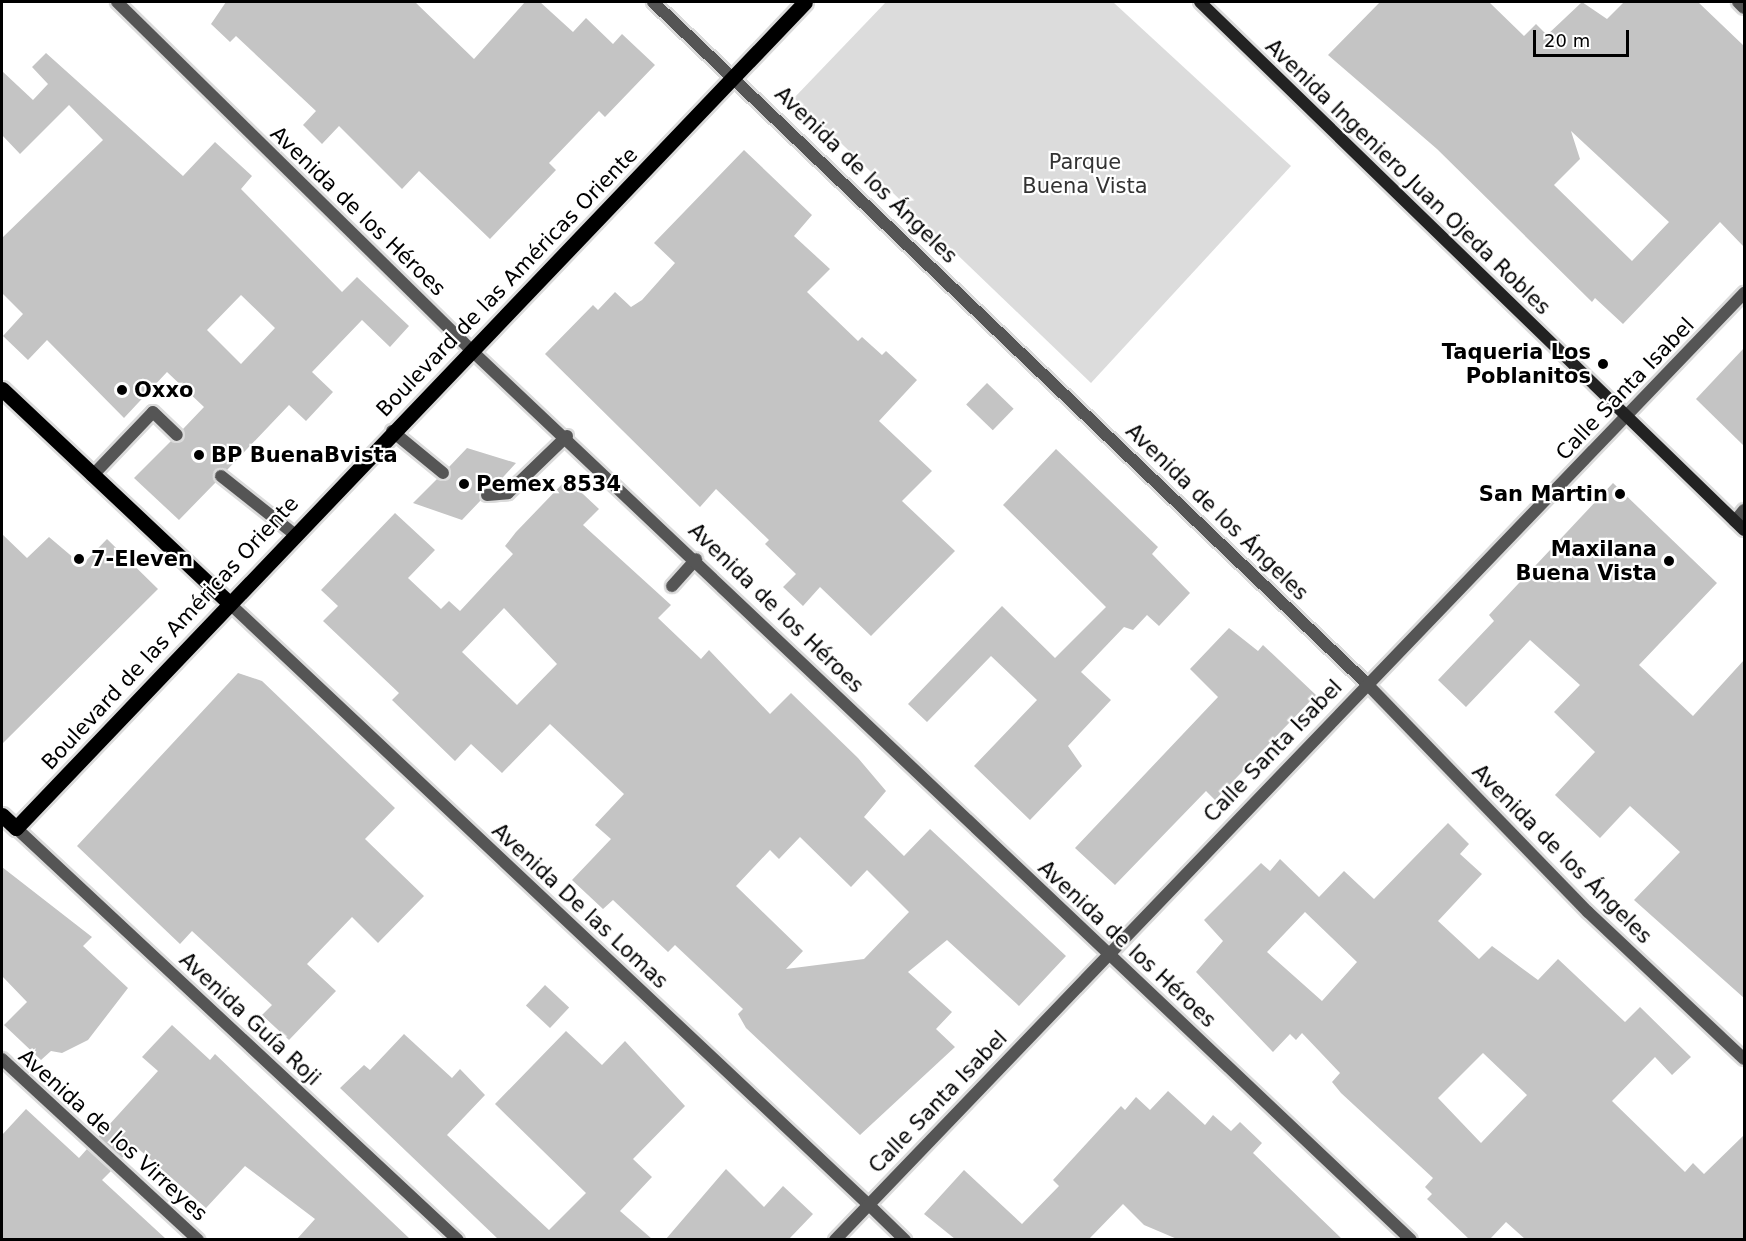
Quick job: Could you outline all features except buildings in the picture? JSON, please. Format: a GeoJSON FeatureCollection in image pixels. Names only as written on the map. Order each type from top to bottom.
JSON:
{"type":"FeatureCollection","features":[{"type":"Feature","properties":{"kind":"main road","name":"Boulevard de las Américas Oriente"},"geometry":{"type":"LineString","coordinates":[[16,828],[293,533],[735,78],[805,2]]}},
{"type":"Feature","properties":{"kind":"main road","name":"Avenida Ingeniero Juan Ojeda Robles"},"geometry":{"type":"LineString","coordinates":[[1200,2],[1744,530]]}},
{"type":"Feature","properties":{"kind":"main road"},"geometry":{"type":"LineString","coordinates":[[2,389],[228,602]]}},
{"type":"Feature","properties":{"kind":"main road"},"geometry":{"type":"LineString","coordinates":[[2,815],[16,828]]}},
{"type":"Feature","properties":{"kind":"street","name":"Avenida de los Héroes"},"geometry":{"type":"LineString","coordinates":[[117,2],[471,350],[567,436],[1411,1239]]}},
{"type":"Feature","properties":{"kind":"street","name":"Avenida de los Ángeles"},"geometry":{"type":"LineString","coordinates":[[653,2],[1365,682],[1588,912],[1744,1059]]}},
{"type":"Feature","properties":{"kind":"street"},"geometry":{"type":"LineString","coordinates":[[1738,2],[1744,8]]}},
{"type":"Feature","properties":{"kind":"street","name":"Calle Santa Isabel"},"geometry":{"type":"LineString","coordinates":[[835,1239],[1365,682],[1744,293]]}},
{"type":"Feature","properties":{"kind":"street"},"geometry":{"type":"LineString","coordinates":[[92,476],[153,412],[177,435]]}},
{"type":"Feature","properties":{"kind":"street"},"geometry":{"type":"LineString","coordinates":[[392,430],[443,473]]}},
{"type":"Feature","properties":{"kind":"street"},"geometry":{"type":"LineString","coordinates":[[487,495],[508,493],[567,436]]}},
{"type":"Feature","properties":{"kind":"street"},"geometry":{"type":"LineString","coordinates":[[221,476],[293,533]]}},
{"type":"Feature","properties":{"kind":"street"},"geometry":{"type":"LineString","coordinates":[[1734,520],[1744,510]]}},
{"type":"Feature","properties":{"kind":"street"},"geometry":{"type":"LineString","coordinates":[[672,586],[696,559]]}},
{"type":"Feature","properties":{"kind":"street","name":"Avenida De las Lomas"},"geometry":{"type":"LineString","coordinates":[[228,602],[905,1239]]}},
{"type":"Feature","properties":{"kind":"street","name":"Avenida Guía Roji"},"geometry":{"type":"LineString","coordinates":[[16,828],[458,1239]]}},
{"type":"Feature","properties":{"kind":"street","name":"Avenida de los Virreyes"},"geometry":{"type":"LineString","coordinates":[[2,1059],[198,1239]]}},
{"type":"Feature","properties":{"kind":"green space","name":"Parque Buena Vista"},"geometry":{"type":"Polygon","coordinates":[[[886,2],[1113,2],[1291,166],[1091,383],[794,98],[886,2]]]}},
{"type":"Feature","properties":{"kind":"place","name":"Taqueria Los Poblanitos"},"geometry":{"type":"Point","coordinates":[1603,364]}},
{"type":"Feature","properties":{"kind":"place","name":"Oxxo"},"geometry":{"type":"Point","coordinates":[122,390]}},
{"type":"Feature","properties":{"kind":"place","name":"BP BuenaBvista"},"geometry":{"type":"Point","coordinates":[199,455]}},
{"type":"Feature","properties":{"kind":"place","name":"Pemex 8534"},"geometry":{"type":"Point","coordinates":[464,484]}},
{"type":"Feature","properties":{"kind":"place","name":"San Martin"},"geometry":{"type":"Point","coordinates":[1620,494]}},
{"type":"Feature","properties":{"kind":"place","name":"7-Eleven"},"geometry":{"type":"Point","coordinates":[79,559]}},
{"type":"Feature","properties":{"kind":"place","name":"Maxilana Buena Vista"},"geometry":{"type":"Point","coordinates":[1669,561]}}]}
